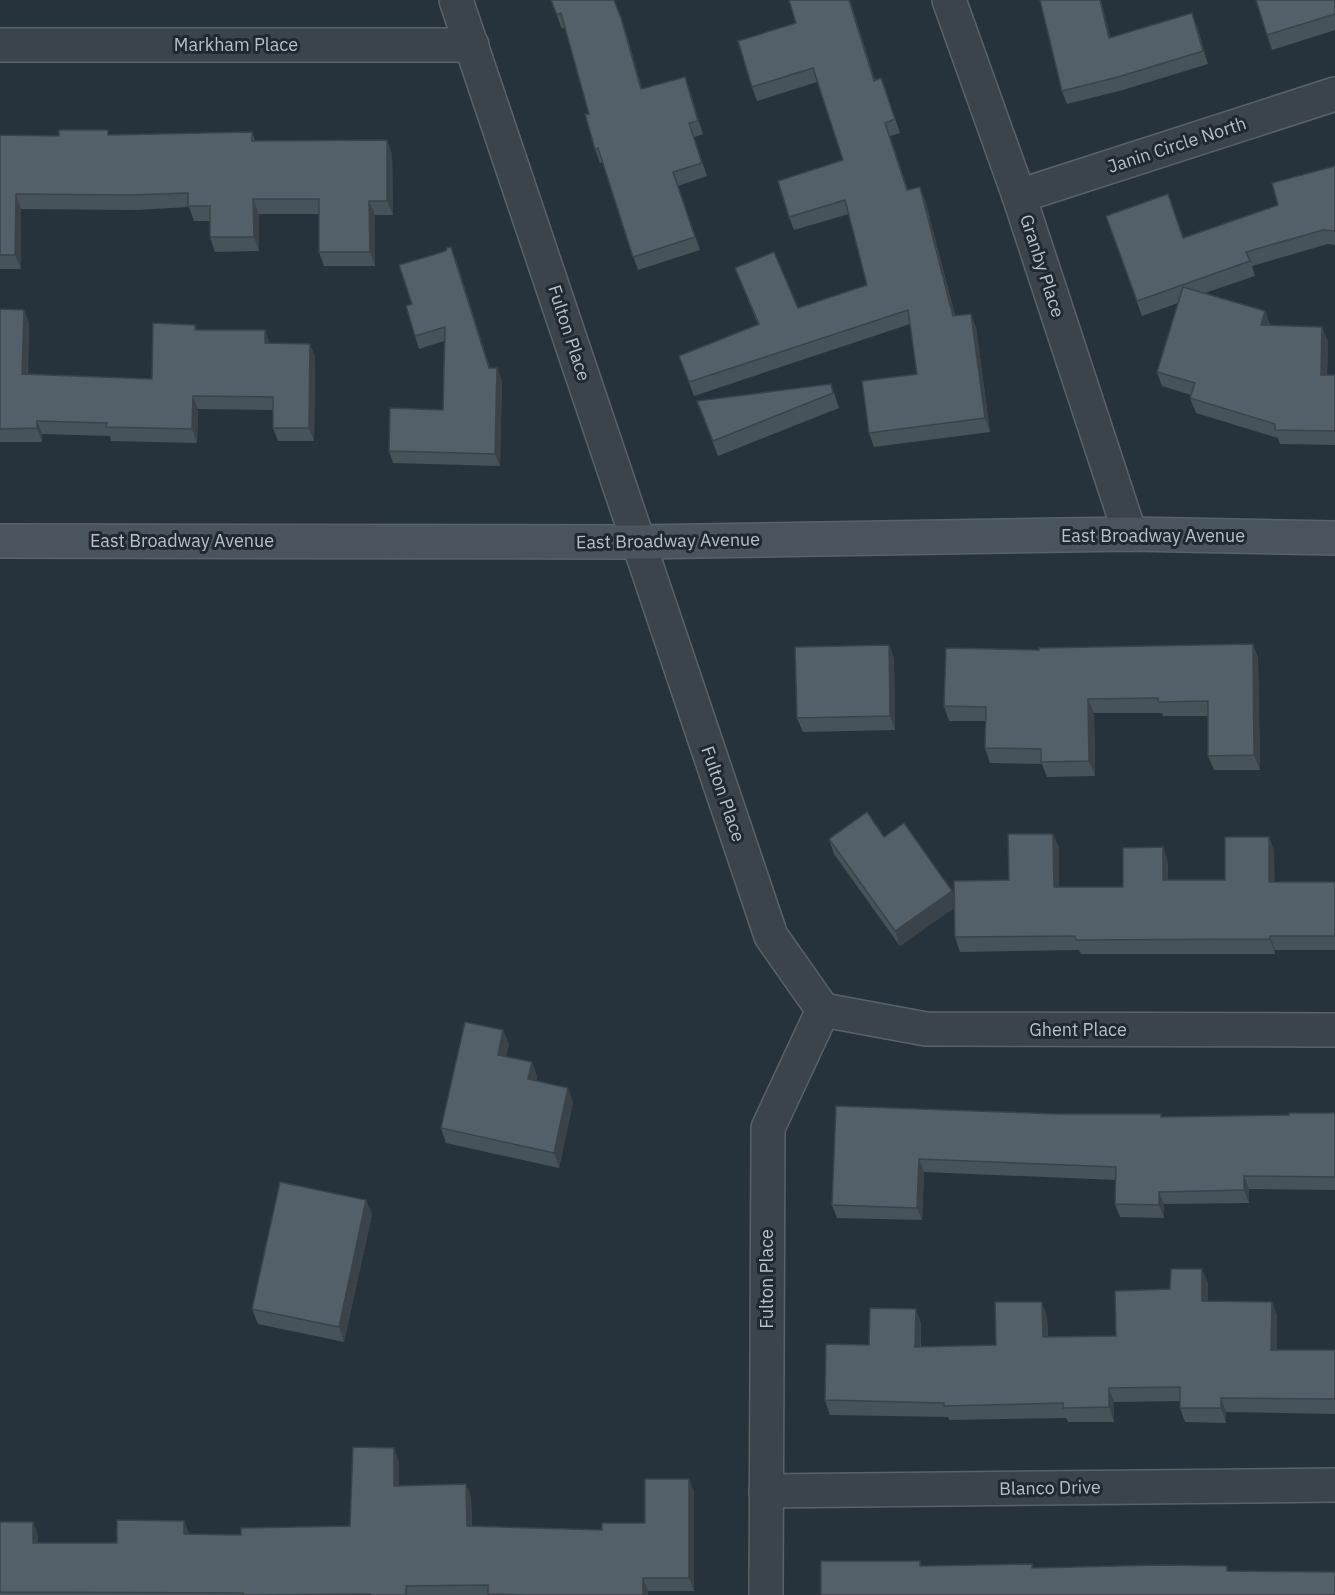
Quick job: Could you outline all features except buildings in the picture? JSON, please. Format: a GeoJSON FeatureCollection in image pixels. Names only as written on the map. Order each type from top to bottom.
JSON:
{"type":"FeatureCollection","features":[{"type":"Feature","properties":{"kind":"street","name":"Fulton Place"},"geometry":{"type":"LineString","coordinates":[[456,0],[771,936],[823,1010],[768,1128],[766,1595]]}},
{"type":"Feature","properties":{"kind":"street","name":"Granby Place"},"geometry":{"type":"LineString","coordinates":[[949,0],[1020,196],[1130,534]]}},
{"type":"Feature","properties":{"kind":"street","name":"Markham Place"},"geometry":{"type":"LineString","coordinates":[[0,45],[472,45]]}},
{"type":"Feature","properties":{"kind":"street","name":"Janin Circle North"},"geometry":{"type":"LineString","coordinates":[[1020,196],[1335,94]]}},
{"type":"Feature","properties":{"kind":"street","name":"East Broadway Avenue"},"geometry":{"type":"LineString","coordinates":[[0,541],[638,542],[1130,534],[1335,538]]}},
{"type":"Feature","properties":{"kind":"street","name":"Ghent Place"},"geometry":{"type":"LineString","coordinates":[[823,1010],[926,1029],[1335,1030]]}},
{"type":"Feature","properties":{"kind":"street","name":"Blanco Drive"},"geometry":{"type":"LineString","coordinates":[[766,1491],[1335,1485]]}}]}
